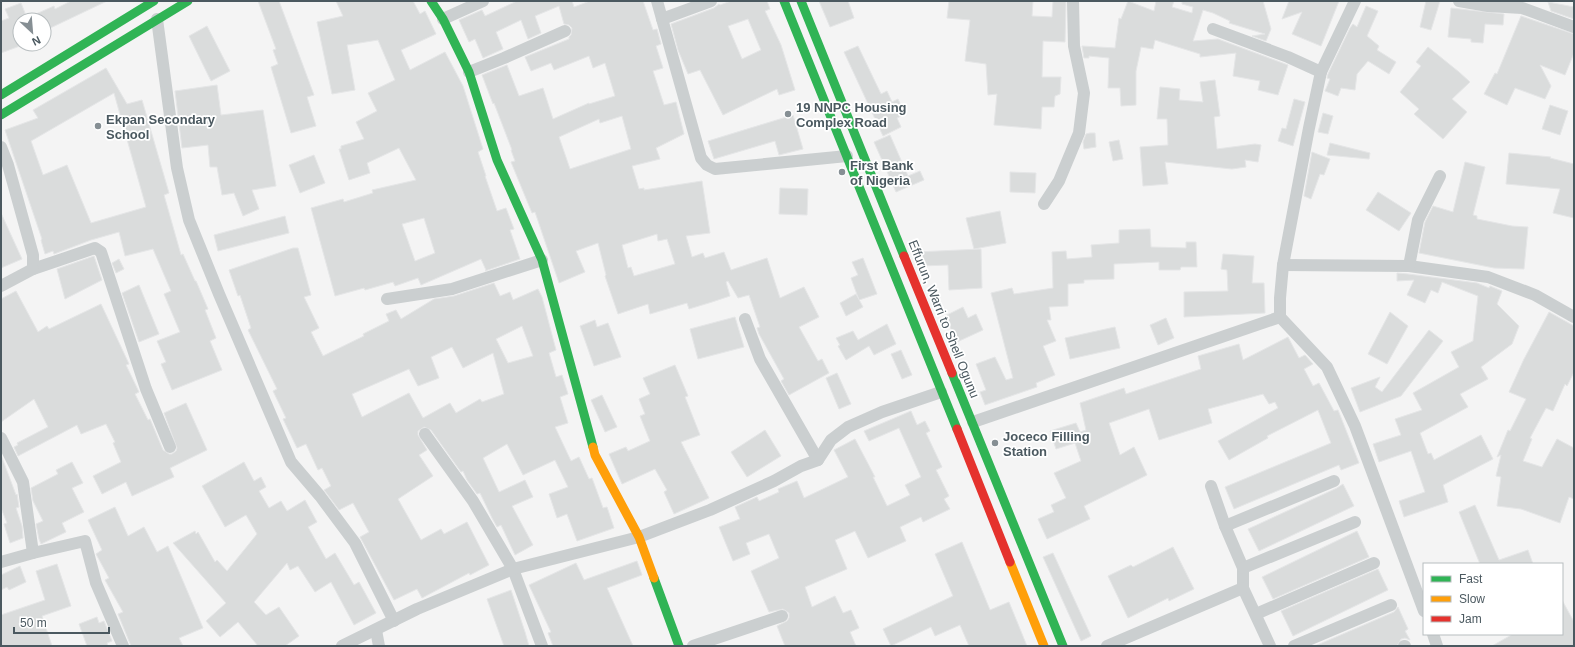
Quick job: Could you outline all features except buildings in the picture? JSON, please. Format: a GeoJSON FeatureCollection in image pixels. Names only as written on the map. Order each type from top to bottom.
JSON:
{"type":"FeatureCollection","features":[{"type":"Feature","properties":{"kind":"street"},"geometry":{"type":"LineString","coordinates":[[1,95],[154,1]]}},
{"type":"Feature","properties":{"kind":"street"},"geometry":{"type":"LineString","coordinates":[[1,115],[188,1]]}},
{"type":"Feature","properties":{"kind":"street"},"geometry":{"type":"LineString","coordinates":[[431,1],[469,72],[497,160],[542,260],[595,455],[639,537],[679,646]]}},
{"type":"Feature","properties":{"kind":"street"},"geometry":{"type":"LineString","coordinates":[[442,20],[483,1]]}},
{"type":"Feature","properties":{"kind":"street"},"geometry":{"type":"LineString","coordinates":[[657,1],[701,158],[707,165],[715,169],[847,156]]}},
{"type":"Feature","properties":{"kind":"street"},"geometry":{"type":"LineString","coordinates":[[662,19],[711,1]]}},
{"type":"Feature","properties":{"kind":"street"},"geometry":{"type":"LineString","coordinates":[[784,1],[1044,646]]}},
{"type":"Feature","properties":{"kind":"street","name":"Effurun, Warri to Shell Ogunu"},"geometry":{"type":"LineString","coordinates":[[801,1],[1063,646]]}},
{"type":"Feature","properties":{"kind":"street"},"geometry":{"type":"LineString","coordinates":[[1044,204],[1059,181],[1078,133],[1084,93],[1074,46],[1073,1]]}},
{"type":"Feature","properties":{"kind":"street"},"geometry":{"type":"LineString","coordinates":[[1355,1],[1321,72],[1283,265],[1280,317],[1327,367],[1355,426],[1423,608]]}},
{"type":"Feature","properties":{"kind":"street"},"geometry":{"type":"LineString","coordinates":[[1460,1],[1488,6],[1522,8],[1574,27]]}},
{"type":"Feature","properties":{"kind":"street"},"geometry":{"type":"LineString","coordinates":[[157,19],[177,168],[189,220],[291,462],[320,496],[355,543],[394,621]]}},
{"type":"Feature","properties":{"kind":"street"},"geometry":{"type":"LineString","coordinates":[[1213,30],[1288,57],[1321,72]]}},
{"type":"Feature","properties":{"kind":"street"},"geometry":{"type":"LineString","coordinates":[[469,72],[565,31]]}},
{"type":"Feature","properties":{"kind":"street"},"geometry":{"type":"LineString","coordinates":[[1,147],[8,165],[33,255],[33,269]]}},
{"type":"Feature","properties":{"kind":"street"},"geometry":{"type":"LineString","coordinates":[[1409,266],[1418,220],[1440,176]]}},
{"type":"Feature","properties":{"kind":"street"},"geometry":{"type":"LineString","coordinates":[[1,286],[33,269],[95,248],[101,252],[146,389],[170,447]]}},
{"type":"Feature","properties":{"kind":"street"},"geometry":{"type":"LineString","coordinates":[[387,299],[452,289],[542,260]]}},
{"type":"Feature","properties":{"kind":"street"},"geometry":{"type":"LineString","coordinates":[[1283,265],[1409,266],[1488,277],[1535,295],[1574,317]]}},
{"type":"Feature","properties":{"kind":"street"},"geometry":{"type":"LineString","coordinates":[[973,422],[1280,317]]}},
{"type":"Feature","properties":{"kind":"street"},"geometry":{"type":"LineString","coordinates":[[745,319],[760,359],[818,460]]}},
{"type":"Feature","properties":{"kind":"street"},"geometry":{"type":"LineString","coordinates":[[342,646],[417,609],[512,569],[639,537],[710,510],[774,481],[801,466],[818,460],[831,440],[848,427],[882,412],[941,392]]}},
{"type":"Feature","properties":{"kind":"street"},"geometry":{"type":"LineString","coordinates":[[426,434],[472,500],[512,569],[542,646]]}},
{"type":"Feature","properties":{"kind":"street"},"geometry":{"type":"LineString","coordinates":[[1,438],[23,482],[33,553]]}},
{"type":"Feature","properties":{"kind":"street"},"geometry":{"type":"LineString","coordinates":[[1225,526],[1334,481]]}},
{"type":"Feature","properties":{"kind":"street"},"geometry":{"type":"LineString","coordinates":[[1211,486],[1225,526],[1243,568],[1244,588],[1270,646]]}},
{"type":"Feature","properties":{"kind":"street"},"geometry":{"type":"LineString","coordinates":[[1243,568],[1355,522]]}},
{"type":"Feature","properties":{"kind":"street"},"geometry":{"type":"LineString","coordinates":[[1,562],[85,541],[96,583],[123,646]]}},
{"type":"Feature","properties":{"kind":"street"},"geometry":{"type":"LineString","coordinates":[[1256,614],[1374,563]]}},
{"type":"Feature","properties":{"kind":"street"},"geometry":{"type":"LineString","coordinates":[[1107,646],[1244,588]]}},
{"type":"Feature","properties":{"kind":"street"},"geometry":{"type":"LineString","coordinates":[[1294,646],[1391,605]]}},
{"type":"Feature","properties":{"kind":"street"},"geometry":{"type":"LineString","coordinates":[[692,646],[782,616]]}},
{"type":"Feature","properties":{"kind":"street"},"geometry":{"type":"LineString","coordinates":[[376,630],[379,646]]}},
{"type":"Feature","properties":{"kind":"street"},"geometry":{"type":"LineString","coordinates":[[1432,635],[1437,646]]}},
{"type":"Feature","properties":{"kind":"traffic: fast"},"geometry":{"type":"LineString","coordinates":[[1,95],[154,1]]}},
{"type":"Feature","properties":{"kind":"traffic: fast"},"geometry":{"type":"LineString","coordinates":[[1,115],[188,1]]}},
{"type":"Feature","properties":{"kind":"traffic: fast"},"geometry":{"type":"LineString","coordinates":[[431,1],[443,19],[469,72],[497,160],[542,260],[593,447]]}},
{"type":"Feature","properties":{"kind":"traffic: fast"},"geometry":{"type":"LineString","coordinates":[[784,1],[957,429]]}},
{"type":"Feature","properties":{"kind":"traffic: fast"},"geometry":{"type":"LineString","coordinates":[[801,1],[904,256]]}},
{"type":"Feature","properties":{"kind":"traffic: fast"},"geometry":{"type":"LineString","coordinates":[[952,373],[1063,646]]}},
{"type":"Feature","properties":{"kind":"traffic: fast"},"geometry":{"type":"LineString","coordinates":[[654,578],[679,646]]}},
{"type":"Feature","properties":{"kind":"traffic: slow"},"geometry":{"type":"LineString","coordinates":[[593,447],[595,455],[639,537],[654,578]]}},
{"type":"Feature","properties":{"kind":"traffic: slow"},"geometry":{"type":"LineString","coordinates":[[1010,562],[1044,646]]}},
{"type":"Feature","properties":{"kind":"traffic: jam"},"geometry":{"type":"LineString","coordinates":[[904,256],[952,373]]}},
{"type":"Feature","properties":{"kind":"traffic: jam"},"geometry":{"type":"LineString","coordinates":[[957,429],[1010,562]]}},
{"type":"Feature","properties":{"kind":"place","name":"19 NNPC Housing Complex Road"},"geometry":{"type":"Point","coordinates":[788,114]}},
{"type":"Feature","properties":{"kind":"place","name":"Ekpan Secondary School"},"geometry":{"type":"Point","coordinates":[98,126]}},
{"type":"Feature","properties":{"kind":"place","name":"First Bank of Nigeria"},"geometry":{"type":"Point","coordinates":[842,172]}},
{"type":"Feature","properties":{"kind":"place","name":"Joceco Filling Station"},"geometry":{"type":"Point","coordinates":[995,443]}}]}
